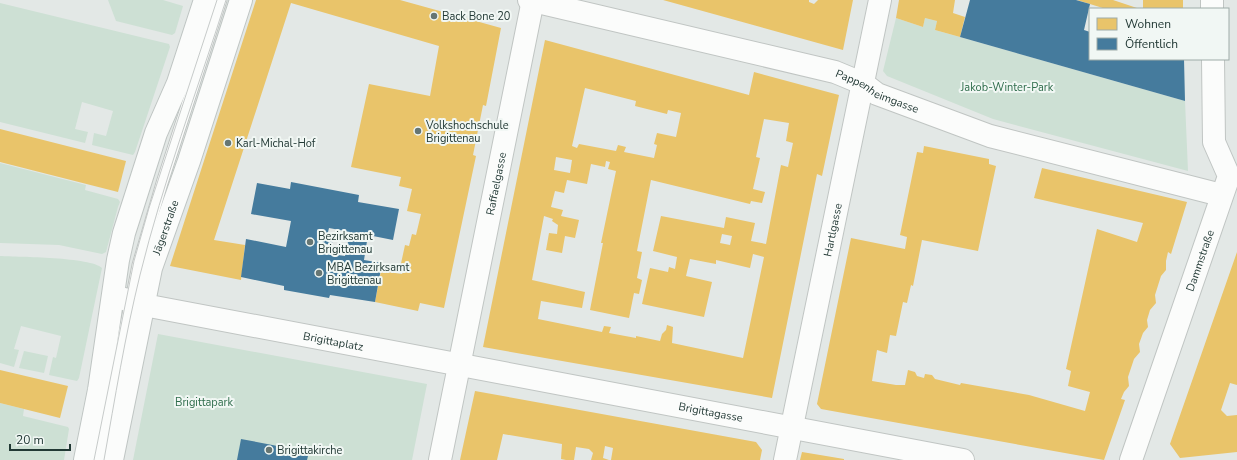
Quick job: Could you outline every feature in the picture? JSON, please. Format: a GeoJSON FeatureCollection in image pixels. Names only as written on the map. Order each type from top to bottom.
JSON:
{"type":"FeatureCollection","features":[{"type":"Feature","properties":{"kind":"street","name":"Jägerstraße"},"geometry":{"type":"LineString","coordinates":[[112,460],[129,301],[118,260],[127,224],[156,133],[178,83],[205,0]]}},
{"type":"Feature","properties":{"kind":"street","name":"Jägerstraße"},"geometry":{"type":"LineString","coordinates":[[85,460],[129,301],[151,268],[189,161],[241,0]]}},
{"type":"Feature","properties":{"kind":"street","name":"Pappenheimgasse"},"geometry":{"type":"LineString","coordinates":[[532,0],[835,72],[864,84],[877,94],[990,136],[1229,181]]}},
{"type":"Feature","properties":{"kind":"street","name":"Raffaelgasse"},"geometry":{"type":"LineString","coordinates":[[458,366],[532,0]]}},
{"type":"Feature","properties":{"kind":"street","name":"Hartlgasse"},"geometry":{"type":"LineString","coordinates":[[785,460],[864,84],[880,0]]}},
{"type":"Feature","properties":{"kind":"street"},"geometry":{"type":"LineString","coordinates":[[1213,60],[1214,142],[1229,181]]}},
{"type":"Feature","properties":{"kind":"street","name":"Dammstraße"},"geometry":{"type":"LineString","coordinates":[[1131,460],[1229,181]]}},
{"type":"Feature","properties":{"kind":"street","name":"Brigittaplatz"},"geometry":{"type":"LineString","coordinates":[[129,301],[458,366]]}},
{"type":"Feature","properties":{"kind":"street","name":"Brigittagasse"},"geometry":{"type":"LineString","coordinates":[[458,366],[963,460]]}},
{"type":"Feature","properties":{"kind":"street"},"geometry":{"type":"LineString","coordinates":[[440,460],[458,366]]}},
{"type":"Feature","properties":{"kind":"lane","name":"Jägerstraße"},"geometry":{"type":"LineString","coordinates":[[99,460],[129,301],[156,203],[221,0]]}},
{"type":"Feature","properties":{"kind":"green space"},"geometry":{"type":"Polygon","coordinates":[[[108,0],[163,0],[183,6],[175,33],[172,35],[116,21],[108,0]]]}},
{"type":"Feature","properties":{"kind":"green space"},"geometry":{"type":"Polygon","coordinates":[[[0,3],[169,44],[170,47],[133,155],[92,145],[94,133],[106,136],[113,111],[82,102],[75,129],[88,132],[85,143],[0,122],[0,3]]]}},
{"type":"Feature","properties":{"kind":"green space","name":"Jakob-Winter-Park"},"geometry":{"type":"Polygon","coordinates":[[[896,18],[923,27],[925,18],[937,21],[935,30],[1185,101],[1188,171],[993,119],[887,76],[883,71],[896,18]]]}},
{"type":"Feature","properties":{"kind":"green space"},"geometry":{"type":"Polygon","coordinates":[[[0,163],[86,185],[85,190],[118,199],[120,202],[106,252],[102,254],[59,245],[0,243],[0,163]]]}},
{"type":"Feature","properties":{"kind":"green space"},"geometry":{"type":"Polygon","coordinates":[[[0,256],[70,260],[95,264],[102,268],[79,378],[77,381],[49,375],[53,357],[56,358],[61,336],[21,326],[14,349],[19,350],[14,367],[0,363],[0,256]]]}},
{"type":"Feature","properties":{"kind":"green space","name":"Brigittapark"},"geometry":{"type":"Polygon","coordinates":[[[158,334],[427,384],[412,460],[133,460],[158,334]]]}},
{"type":"Feature","properties":{"kind":"green space"},"geometry":{"type":"Polygon","coordinates":[[[24,351],[48,356],[44,373],[19,368],[24,351]]]}},
{"type":"Feature","properties":{"kind":"green space"},"geometry":{"type":"Polygon","coordinates":[[[0,403],[24,409],[23,416],[68,427],[69,429],[64,460],[0,460],[0,403]]]}},
{"type":"Feature","properties":{"kind":"building: Wohnen"},"geometry":{"type":"Polygon","coordinates":[[[256,0],[400,0],[501,28],[486,106],[483,105],[473,155],[476,156],[444,308],[420,303],[418,311],[375,302],[381,271],[402,274],[403,272],[400,268],[405,245],[409,246],[412,234],[416,235],[421,214],[407,211],[412,189],[399,186],[401,177],[351,167],[369,84],[430,96],[439,46],[291,3],[214,240],[245,245],[241,280],[170,266],[256,0]]]}},
{"type":"Feature","properties":{"kind":"building: Wohnen"},"geometry":{"type":"Polygon","coordinates":[[[663,0],[809,0],[809,2],[814,4],[818,0],[853,0],[843,50],[663,0]]]}},
{"type":"Feature","properties":{"kind":"building: Wohnen"},"geometry":{"type":"Polygon","coordinates":[[[899,0],[955,0],[953,13],[965,17],[960,37],[935,30],[937,21],[925,18],[923,27],[896,18],[899,0]]]}},
{"type":"Feature","properties":{"kind":"building: Wohnen"},"geometry":{"type":"Polygon","coordinates":[[[1077,0],[1113,0],[1137,8],[1103,8],[1077,0]]]}},
{"type":"Feature","properties":{"kind":"building: Wohnen"},"geometry":{"type":"Polygon","coordinates":[[[1143,0],[1183,0],[1183,8],[1143,8],[1143,0]]]}},
{"type":"Feature","properties":{"kind":"building: Wohnen"},"geometry":{"type":"Polygon","coordinates":[[[545,40],[749,95],[754,72],[839,95],[822,176],[817,174],[772,398],[483,347],[545,40]],[[585,88],[572,146],[577,148],[579,144],[616,151],[618,145],[626,147],[624,152],[654,158],[657,145],[654,144],[657,133],[676,137],[681,113],[668,110],[667,114],[635,106],[636,101],[585,88]],[[764,119],[756,157],[760,158],[753,189],[765,192],[762,203],[751,201],[750,204],[651,180],[637,251],[642,252],[637,278],[642,280],[639,294],[634,293],[629,318],[590,310],[603,243],[601,243],[616,171],[608,169],[610,162],[606,161],[605,167],[591,164],[587,184],[567,180],[564,193],[555,191],[551,207],[563,210],[561,216],[579,220],[575,238],[565,236],[562,253],[546,250],[549,233],[557,234],[558,225],[552,221],[553,219],[544,216],[532,280],[585,292],[582,308],[541,301],[538,319],[602,332],[604,326],[611,327],[609,333],[636,338],[636,336],[660,341],[667,325],[673,327],[672,343],[743,358],[764,257],[753,254],[750,268],[716,260],[716,264],[690,259],[686,276],[712,282],[704,317],[642,304],[650,268],[668,272],[669,267],[675,269],[677,257],[653,251],[661,216],[724,228],[726,217],[755,223],[751,241],[766,244],[781,165],[788,167],[793,143],[786,141],[789,123],[764,119]],[[556,157],[554,170],[570,173],[572,160],[556,157]],[[722,234],[720,243],[730,245],[732,236],[722,234]]]}},
{"type":"Feature","properties":{"kind":"building: Wohnen"},"geometry":{"type":"Polygon","coordinates":[[[0,129],[126,161],[118,192],[0,162],[0,129]]]}},
{"type":"Feature","properties":{"kind":"building: Wohnen"},"geometry":{"type":"Polygon","coordinates":[[[924,146],[989,159],[989,164],[996,166],[978,251],[922,240],[913,286],[911,285],[907,303],[903,302],[896,336],[890,335],[887,353],[877,350],[872,381],[905,385],[908,370],[915,372],[917,376],[924,378],[925,374],[932,375],[935,379],[960,385],[961,383],[1029,395],[1085,411],[1090,392],[1068,386],[1071,371],[1066,369],[1097,229],[1137,242],[1143,223],[1034,198],[1042,168],[1187,202],[1171,254],[1168,252],[1166,270],[1161,276],[1155,295],[1156,303],[1150,310],[1147,320],[1148,327],[1143,333],[1139,344],[1140,352],[1134,359],[1128,377],[1129,386],[1121,399],[1125,400],[1104,460],[821,409],[817,404],[851,238],[905,249],[907,237],[900,235],[917,152],[923,153],[924,146]]]}},
{"type":"Feature","properties":{"kind":"building: Wohnen"},"geometry":{"type":"Polygon","coordinates":[[[1237,252],[1237,385],[1230,383],[1221,410],[1227,416],[1237,415],[1237,452],[1180,458],[1170,444],[1237,252]]]}},
{"type":"Feature","properties":{"kind":"building: Wohnen"},"geometry":{"type":"Polygon","coordinates":[[[0,370],[68,386],[60,418],[0,403],[0,370]]]}},
{"type":"Feature","properties":{"kind":"building: Wohnen"},"geometry":{"type":"Polygon","coordinates":[[[475,391],[756,442],[762,450],[760,460],[611,460],[613,448],[605,446],[603,458],[609,460],[591,460],[593,453],[589,449],[576,447],[574,460],[566,460],[561,459],[562,444],[503,434],[497,460],[460,460],[475,391]]]}},
{"type":"Feature","properties":{"kind":"building: Wohnen"},"geometry":{"type":"Polygon","coordinates":[[[802,452],[844,459],[844,460],[800,460],[802,452]]]}},
{"type":"Feature","properties":{"kind":"building: Öffentlich"},"geometry":{"type":"Polygon","coordinates":[[[970,0],[1076,0],[1090,4],[1084,30],[1089,32],[1089,60],[1184,60],[1185,101],[960,37],[970,0]]]}},
{"type":"Feature","properties":{"kind":"building: Öffentlich","name":"Bezirksamt Brigittenau"},"geometry":{"type":"Polygon","coordinates":[[[291,182],[359,195],[358,202],[399,209],[393,240],[368,235],[364,260],[382,263],[375,302],[330,295],[329,298],[284,290],[284,286],[241,277],[246,239],[286,247],[291,221],[251,214],[257,183],[290,189],[291,182]],[[329,228],[327,236],[333,237],[332,245],[326,244],[324,253],[345,256],[350,232],[329,228]]]}},
{"type":"Feature","properties":{"kind":"building: Öffentlich","name":"Brigittakirche"},"geometry":{"type":"Polygon","coordinates":[[[241,439],[309,452],[307,460],[237,460],[241,439]]]}},
{"type":"Feature","properties":{"kind":"tram line"},"geometry":{"type":"LineString","coordinates":[[94,460],[134,261],[149,208],[217,0]]}},
{"type":"Feature","properties":{"kind":"tram line"},"geometry":{"type":"LineString","coordinates":[[104,460],[120,367],[149,240],[226,0]]}},
{"type":"Feature","properties":{"kind":"place","name":"Back Bone 20"},"geometry":{"type":"Point","coordinates":[434,16]}},
{"type":"Feature","properties":{"kind":"place","name":"Volkshochschule Brigittenau"},"geometry":{"type":"Point","coordinates":[418,131]}},
{"type":"Feature","properties":{"kind":"place","name":"Karl-Michal-Hof"},"geometry":{"type":"Point","coordinates":[228,143]}},
{"type":"Feature","properties":{"kind":"place","name":"Bezirksamt Brigittenau"},"geometry":{"type":"Point","coordinates":[310,242]}},
{"type":"Feature","properties":{"kind":"place","name":"MBA Bezirksamt Brigittenau"},"geometry":{"type":"Point","coordinates":[319,273]}},
{"type":"Feature","properties":{"kind":"place","name":"Brigittakirche"},"geometry":{"type":"Point","coordinates":[269,450]}}]}
